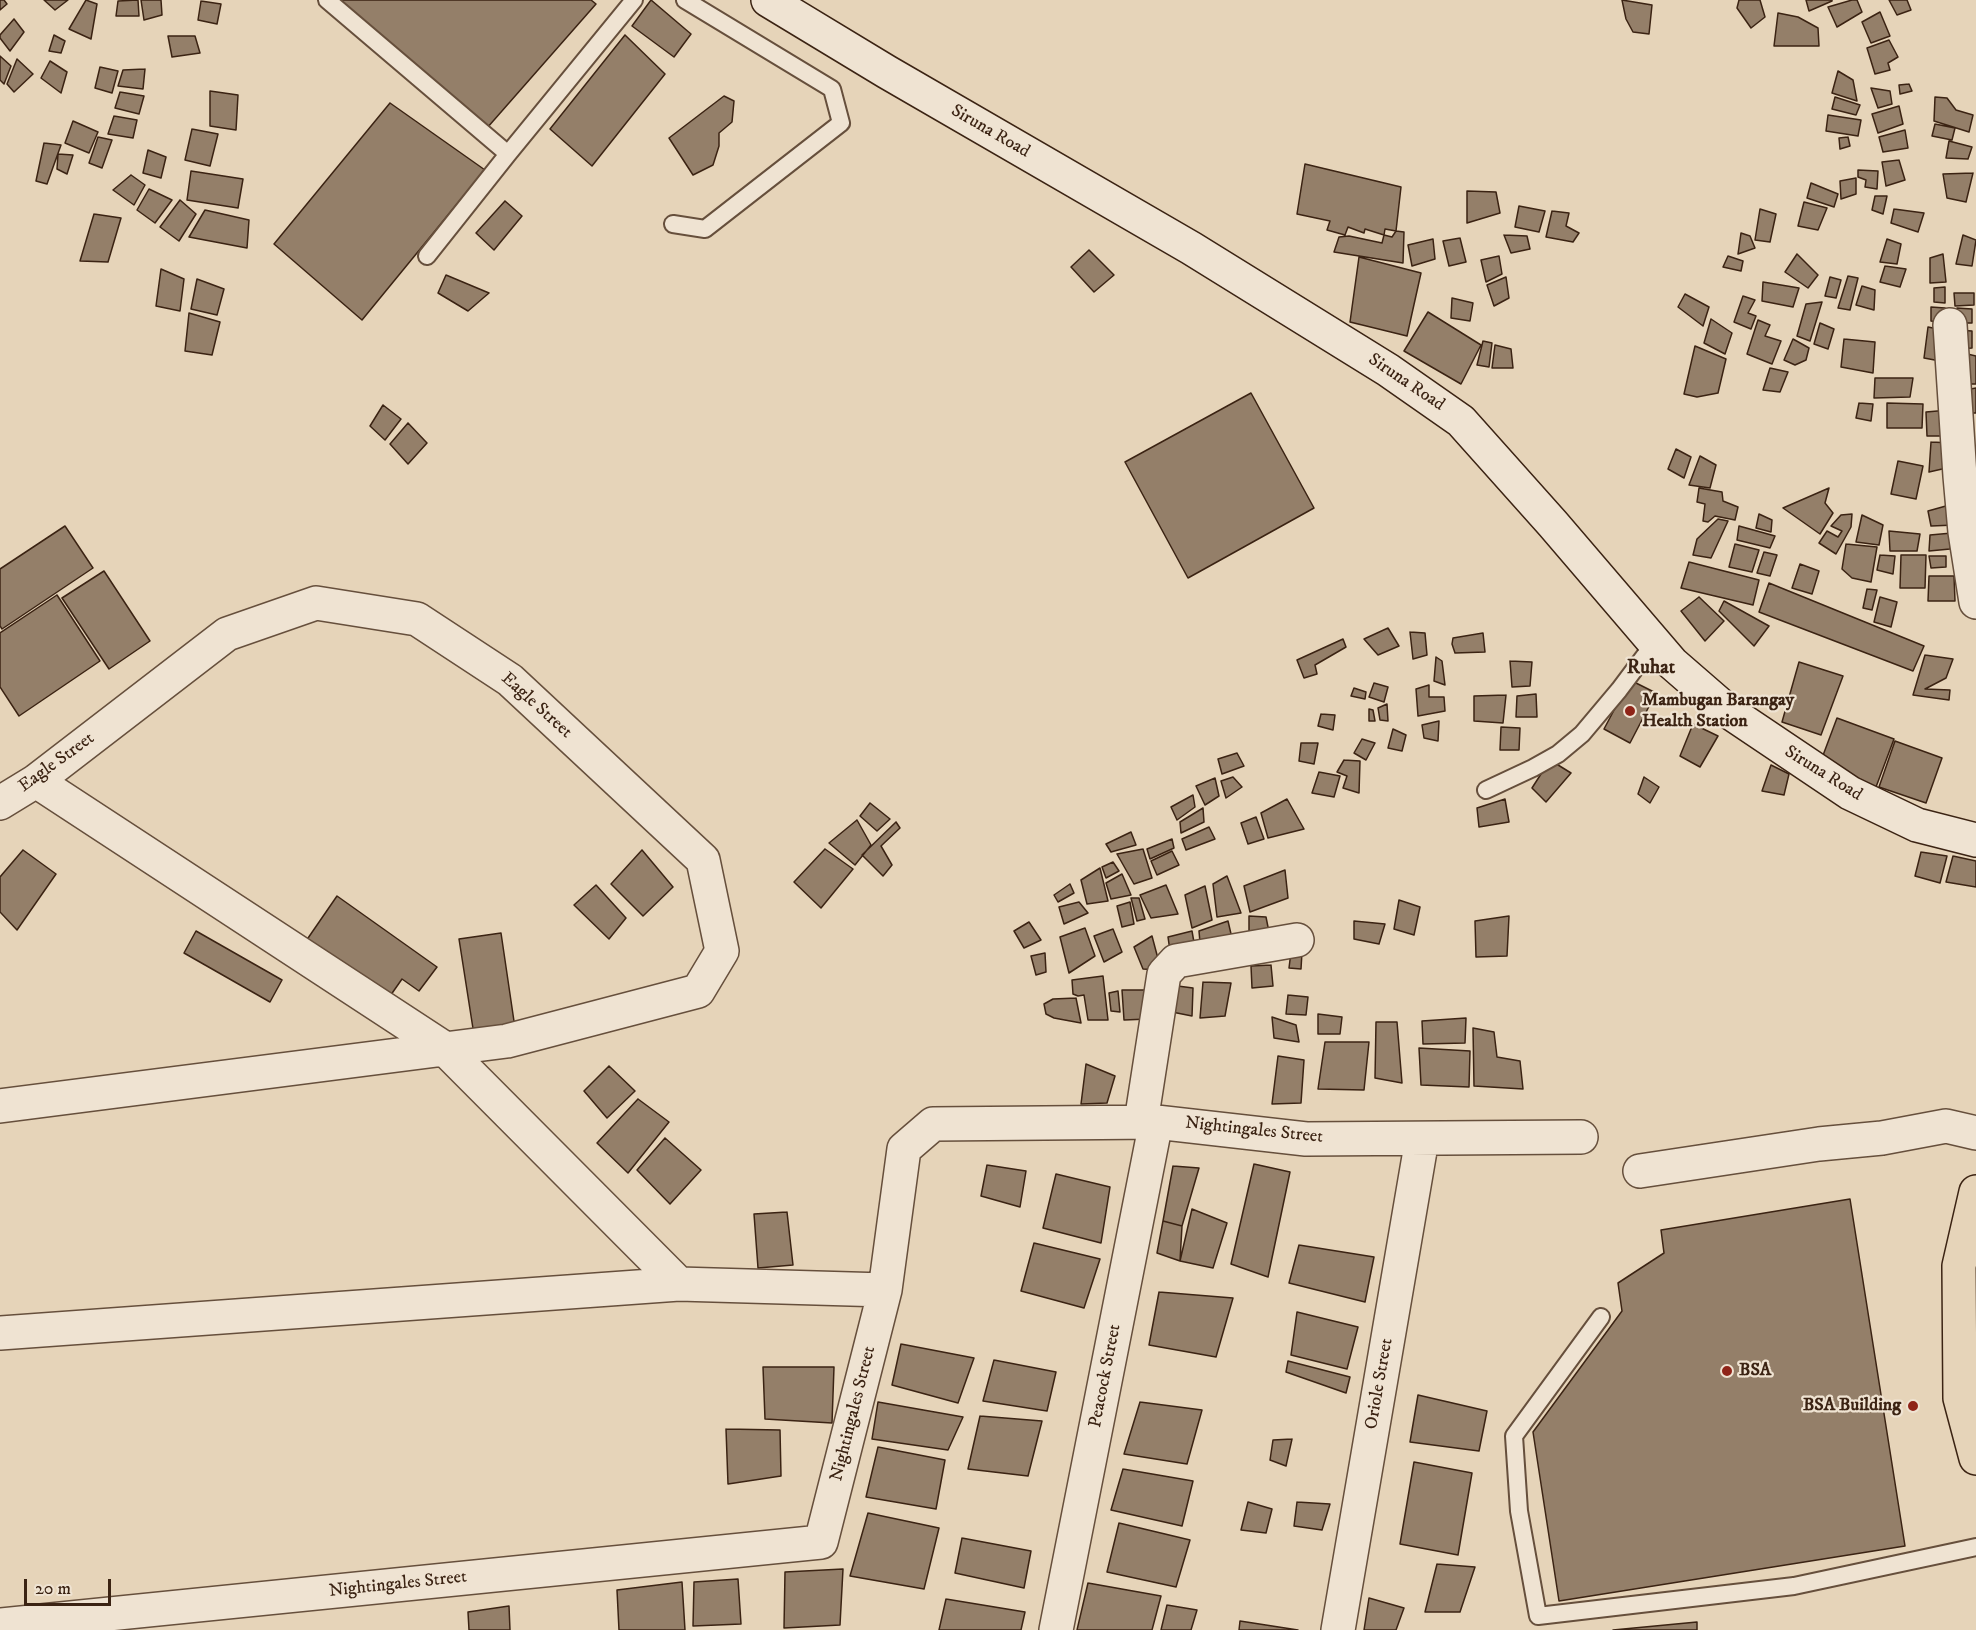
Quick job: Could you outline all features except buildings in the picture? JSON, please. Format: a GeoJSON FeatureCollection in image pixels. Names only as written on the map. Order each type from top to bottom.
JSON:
{"type":"FeatureCollection","features":[{"type":"Feature","properties":{"kind":"main road"},"geometry":{"type":"LineString","coordinates":[[1976,1192],[1959,1266],[1959,1326],[1960,1398],[1976,1458]]}},
{"type":"Feature","properties":{"kind":"street","name":"Siruna Road"},"geometry":{"type":"LineString","coordinates":[[768,0],[887,72],[1191,248],[1388,370],[1461,421],[1672,663],[1725,709],[1850,793],[1917,825],[1976,840]]}},
{"type":"Feature","properties":{"kind":"street"},"geometry":{"type":"LineString","coordinates":[[1950,325],[1965,532],[1976,602]]}},
{"type":"Feature","properties":{"kind":"street","name":"Eagle Street"},"geometry":{"type":"LineString","coordinates":[[0,803],[36,781],[227,634],[316,603],[417,619],[510,680],[703,860],[722,951],[698,991],[507,1041],[0,1106]]}},
{"type":"Feature","properties":{"kind":"street"},"geometry":{"type":"LineString","coordinates":[[36,781],[444,1048],[679,1284]]}},
{"type":"Feature","properties":{"kind":"street","name":"Peacock Street"},"geometry":{"type":"LineString","coordinates":[[1056,1630],[1149,1122],[1164,974],[1176,961],[1297,940]]}},
{"type":"Feature","properties":{"kind":"street","name":"Nightingales Street"},"geometry":{"type":"LineString","coordinates":[[0,1625],[821,1542],[885,1290],[904,1149],[933,1124],[1149,1122],[1306,1139],[1581,1137]]}},
{"type":"Feature","properties":{"kind":"street"},"geometry":{"type":"LineString","coordinates":[[1640,1171],[1819,1144],[1882,1138],[1946,1126],[1976,1133]]}},
{"type":"Feature","properties":{"kind":"street","name":"Oriole Street"},"geometry":{"type":"LineString","coordinates":[[1338,1630],[1422,1139]]}},
{"type":"Feature","properties":{"kind":"street"},"geometry":{"type":"LineString","coordinates":[[0,1333],[679,1284],[885,1290]]}},
{"type":"Feature","properties":{"kind":"lane"},"geometry":{"type":"LineString","coordinates":[[327,0],[508,154]]}},
{"type":"Feature","properties":{"kind":"lane"},"geometry":{"type":"LineString","coordinates":[[427,256],[634,0]]}},
{"type":"Feature","properties":{"kind":"lane"},"geometry":{"type":"LineString","coordinates":[[673,224],[705,229],[841,123],[832,89],[685,0]]}},
{"type":"Feature","properties":{"kind":"lane"},"geometry":{"type":"LineString","coordinates":[[1486,790],[1558,754],[1582,734],[1649,650]]}},
{"type":"Feature","properties":{"kind":"lane"},"geometry":{"type":"LineString","coordinates":[[1601,1317],[1515,1436],[1519,1511],[1538,1616],[1794,1586],[1976,1547]]}},
{"type":"Feature","properties":{"kind":"place","name":"Mambugan Barangay Health Station"},"geometry":{"type":"Point","coordinates":[1630,711]}},
{"type":"Feature","properties":{"kind":"place","name":"BSA"},"geometry":{"type":"Point","coordinates":[1727,1371]}},
{"type":"Feature","properties":{"kind":"place","name":"BSA Building"},"geometry":{"type":"Point","coordinates":[1913,1406]}},
{"type":"Feature","properties":{"kind":"district","name":"Ruhat"},"geometry":{"type":"Point","coordinates":[1651,669]}}]}
